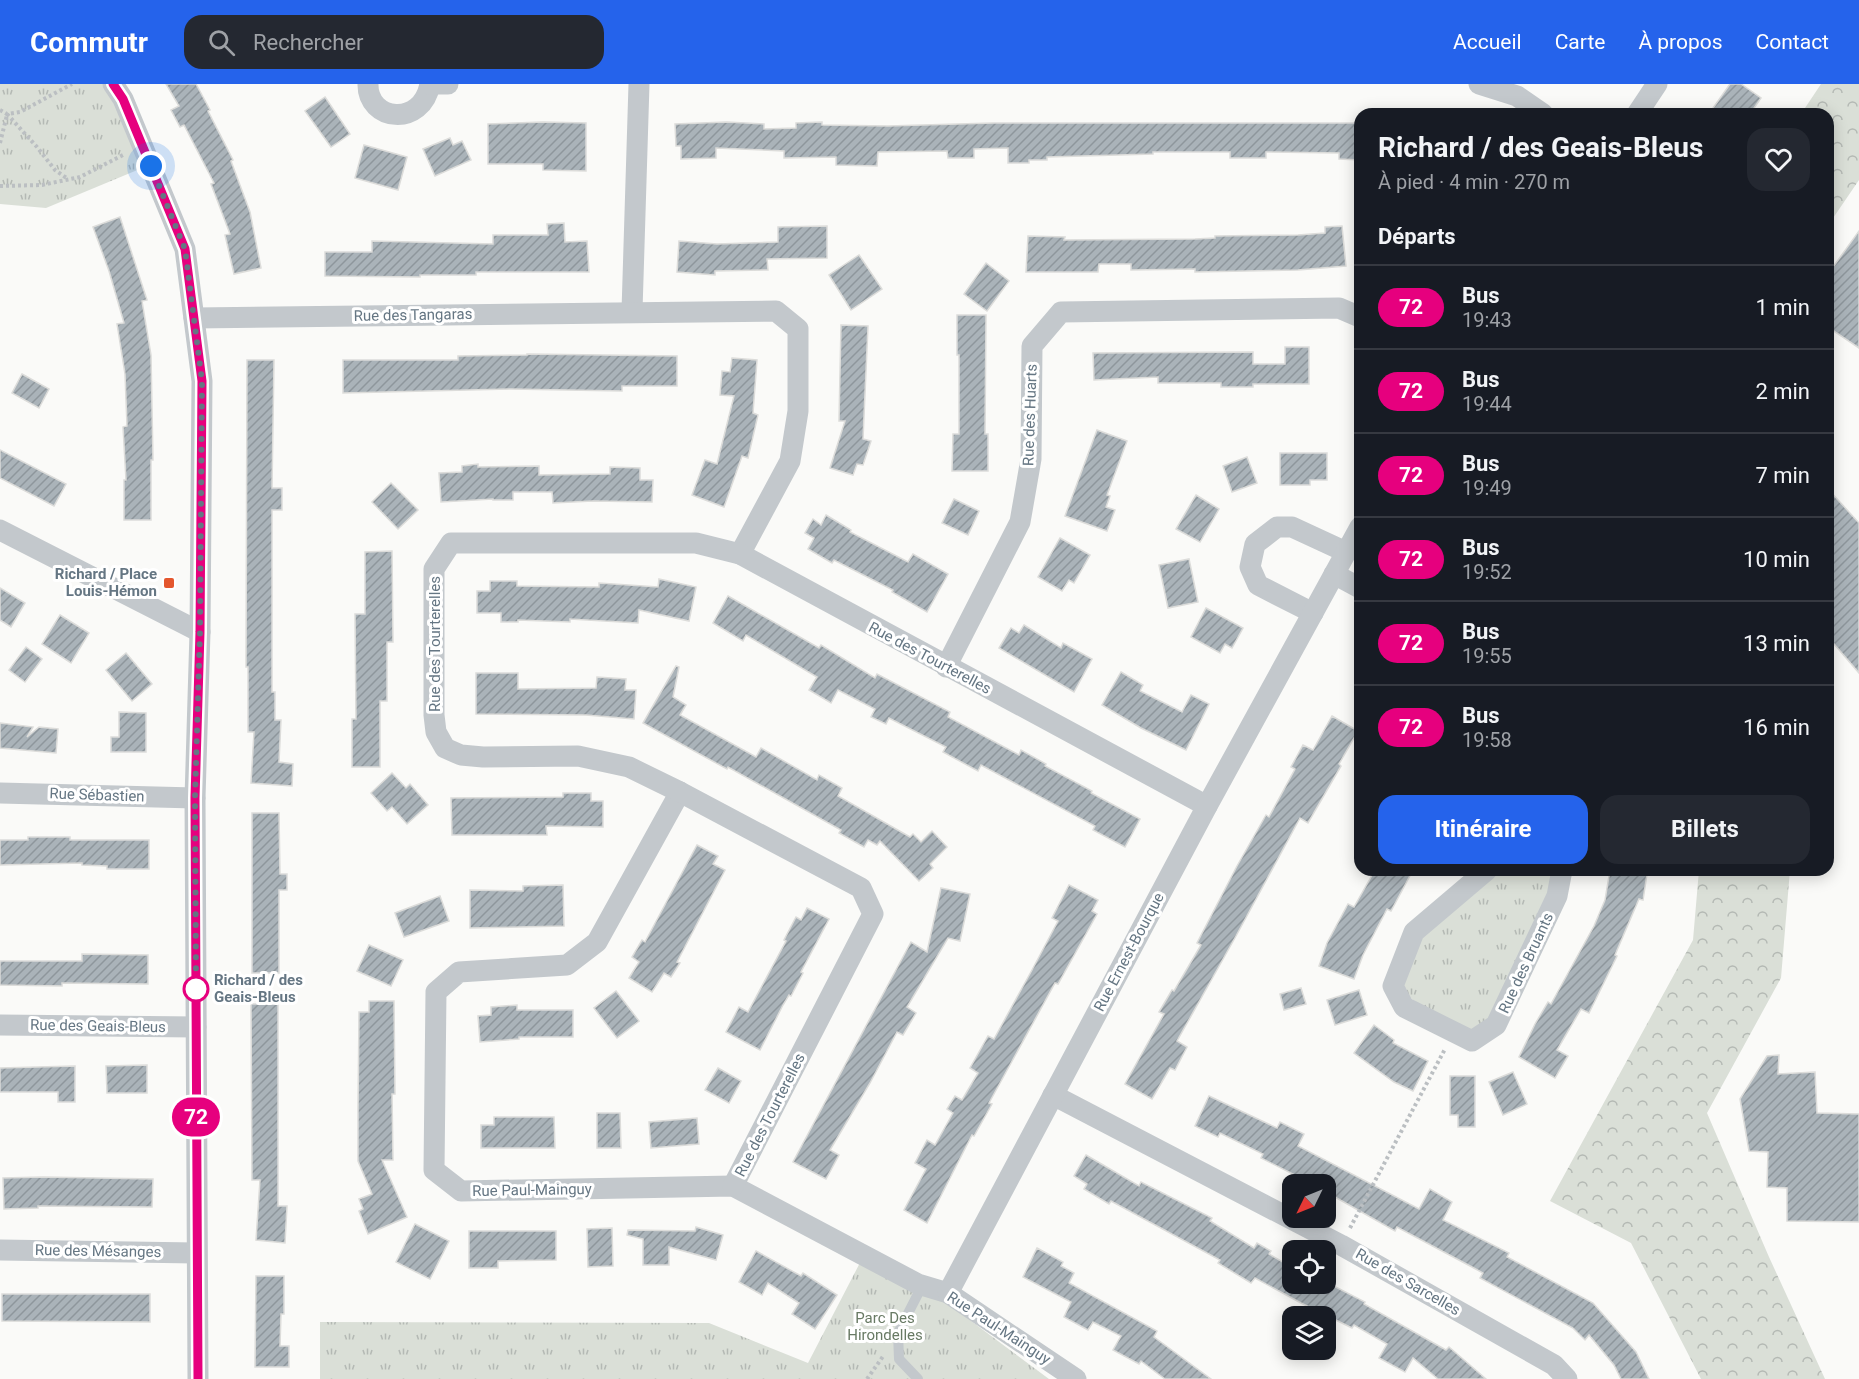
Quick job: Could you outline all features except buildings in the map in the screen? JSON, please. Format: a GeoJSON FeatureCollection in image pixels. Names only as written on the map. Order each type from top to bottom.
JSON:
{"type":"FeatureCollection","features":[{"type":"Feature","properties":{"kind":"street"},"geometry":{"type":"LineString","coordinates":[[113,84],[123,99],[185,249],[202,381],[200,632],[195,798],[198,1379]]}},
{"type":"Feature","properties":{"kind":"street"},"geometry":{"type":"LineString","coordinates":[[368,84],[371,99],[381,110],[402,115],[412,112],[421,105],[427,97],[430,84],[448,84]]}},
{"type":"Feature","properties":{"kind":"street"},"geometry":{"type":"LineString","coordinates":[[632,311],[639,84]]}},
{"type":"Feature","properties":{"kind":"street"},"geometry":{"type":"LineString","coordinates":[[1479,84],[1517,96],[1534,108]]}},
{"type":"Feature","properties":{"kind":"street"},"geometry":{"type":"LineString","coordinates":[[1640,108],[1657,84]]}},
{"type":"Feature","properties":{"kind":"street","name":"Rue des Huarts"},"geometry":{"type":"LineString","coordinates":[[946,667],[1020,522],[1031,459],[1032,346],[1060,312],[1339,308],[1354,314]]}},
{"type":"Feature","properties":{"kind":"street","name":"Rue des Tangaras"},"geometry":{"type":"LineString","coordinates":[[194,318],[777,311],[798,329],[798,411],[790,460],[740,554]]}},
{"type":"Feature","properties":{"kind":"street"},"geometry":{"type":"LineString","coordinates":[[1313,613],[1258,585],[1250,567],[1254,544],[1277,527],[1292,527],[1346,552]]}},
{"type":"Feature","properties":{"kind":"street"},"geometry":{"type":"LineString","coordinates":[[0,530],[200,632]]}},
{"type":"Feature","properties":{"kind":"street","name":"Rue Ernest-Bourque"},"geometry":{"type":"LineString","coordinates":[[948,1293],[1207,806],[1354,538]]}},
{"type":"Feature","properties":{"kind":"street","name":"Rue des Tourterelles"},"geometry":{"type":"LineString","coordinates":[[733,1186],[873,914],[861,888],[629,767],[578,756],[483,757],[461,755],[445,748],[436,732],[434,715],[435,569],[451,543],[696,543],[740,554],[1207,806]]}},
{"type":"Feature","properties":{"kind":"street"},"geometry":{"type":"LineString","coordinates":[[1334,574],[1354,585]]}},
{"type":"Feature","properties":{"kind":"street","name":"Rue Paul-Mainguy"},"geometry":{"type":"LineString","coordinates":[[680,792],[597,942],[567,965],[459,972],[436,992],[434,1170],[461,1191],[733,1186],[922,1286],[948,1293],[1076,1379]]}},
{"type":"Feature","properties":{"kind":"street","name":"Rue Sébastien"},"geometry":{"type":"LineString","coordinates":[[0,793],[195,798]]}},
{"type":"Feature","properties":{"kind":"street","name":"Rue des Bruants"},"geometry":{"type":"LineString","coordinates":[[1480,876],[1414,932],[1393,986],[1404,1007],[1453,1034],[1472,1041],[1496,1025],[1557,896],[1561,876]]}},
{"type":"Feature","properties":{"kind":"street","name":"Rue des Geais-Bleus"},"geometry":{"type":"LineString","coordinates":[[0,1025],[196,1027]]}},
{"type":"Feature","properties":{"kind":"street","name":"Rue des Sarcelles"},"geometry":{"type":"LineString","coordinates":[[1053,1095],[1341,1245],[1554,1365],[1567,1379]]}},
{"type":"Feature","properties":{"kind":"street","name":"Rue des Mésanges"},"geometry":{"type":"LineString","coordinates":[[0,1250],[196,1253]]}},
{"type":"Feature","properties":{"kind":"lane"},"geometry":{"type":"LineString","coordinates":[[918,1379],[899,1359],[898,1333],[922,1286]]}},
{"type":"Feature","properties":{"kind":"path"},"geometry":{"type":"LineString","coordinates":[[7,114],[20,112],[72,84]]}},
{"type":"Feature","properties":{"kind":"path"},"geometry":{"type":"LineString","coordinates":[[0,110],[7,114],[38,147],[55,170],[69,180]]}},
{"type":"Feature","properties":{"kind":"path"},"geometry":{"type":"LineString","coordinates":[[0,143],[7,114]]}},
{"type":"Feature","properties":{"kind":"path"},"geometry":{"type":"LineString","coordinates":[[0,186],[42,185],[80,177],[142,145]]}},
{"type":"Feature","properties":{"kind":"path"},"geometry":{"type":"LineString","coordinates":[[1341,1245],[1453,1034]]}},
{"type":"Feature","properties":{"kind":"green space"},"geometry":{"type":"Polygon","coordinates":[[[0,84],[105,84],[147,166],[46,208],[0,204],[0,84]]]}},
{"type":"Feature","properties":{"kind":"green space"},"geometry":{"type":"Polygon","coordinates":[[[1821,84],[1859,84],[1859,180],[1834,217],[1834,108],[1805,108],[1821,84]]]}},
{"type":"Feature","properties":{"kind":"green space"},"geometry":{"type":"Polygon","coordinates":[[[1480,876],[1559,876],[1496,1025],[1472,1041],[1393,986],[1414,932],[1480,876]]]}},
{"type":"Feature","properties":{"kind":"green space"},"geometry":{"type":"Polygon","coordinates":[[[1698,876],[1790,876],[1781,978],[1707,1113],[1825,1379],[1701,1379],[1631,1243],[1550,1201],[1693,940],[1698,876]]]}},
{"type":"Feature","properties":{"kind":"green space","name":"Parc Des Hirondelles"},"geometry":{"type":"Polygon","coordinates":[[[864,1255],[947,1303],[1049,1379],[320,1379],[320,1322],[709,1323],[808,1363],[864,1255]]]}},
{"type":"Feature","properties":{"kind":"bus line","name":"72"},"geometry":{"type":"LineString","coordinates":[[113,84],[123,99],[185,249],[202,381],[200,632],[195,798],[198,1379]]}},
{"type":"Feature","properties":{"kind":"place","name":"Richard / Place Louis-Hémon"},"geometry":{"type":"Point","coordinates":[169,583]}},
{"type":"Feature","properties":{"kind":"place","name":"Richard / des Geais-Bleus"},"geometry":{"type":"Point","coordinates":[196,989]}},
{"type":"Feature","properties":{"kind":"route"},"geometry":{"type":"LineString","coordinates":[[151,166],[185,249],[202,381],[200,632],[195,798],[196,989]]}}]}
